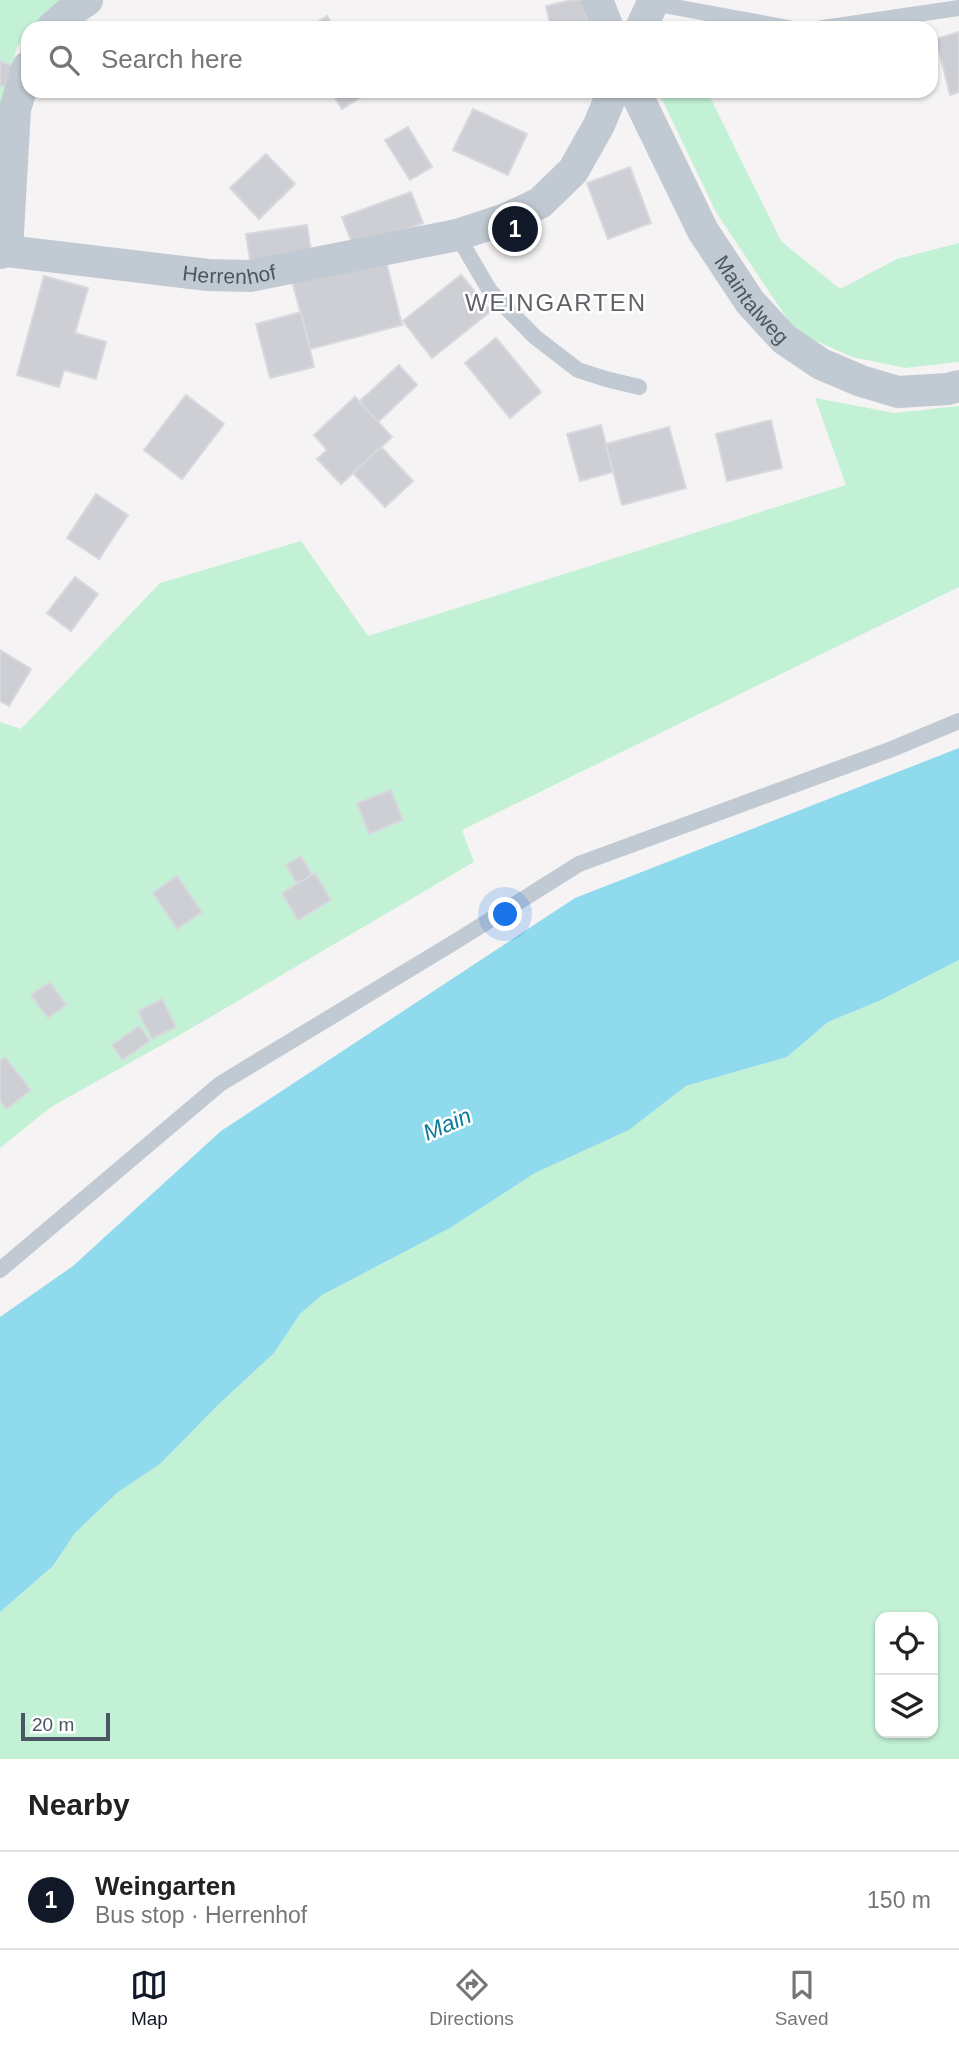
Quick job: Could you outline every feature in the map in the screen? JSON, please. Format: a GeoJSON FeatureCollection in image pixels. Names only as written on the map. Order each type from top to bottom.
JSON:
{"type":"FeatureCollection","features":[{"type":"Feature","properties":{"kind":"street"},"geometry":{"type":"LineString","coordinates":[[60,21],[87,0]]}},
{"type":"Feature","properties":{"kind":"street"},"geometry":{"type":"LineString","coordinates":[[597,0],[605,21]]}},
{"type":"Feature","properties":{"kind":"street"},"geometry":{"type":"LineString","coordinates":[[4,252],[15,109],[21,90]]}},
{"type":"Feature","properties":{"kind":"street","name":"Herrenhof"},"geometry":{"type":"LineString","coordinates":[[4,252],[208,275],[250,276],[457,235],[506,219],[540,203],[573,171],[599,125],[610,98]]}},
{"type":"Feature","properties":{"kind":"street","name":"Maintalweg"},"geometry":{"type":"LineString","coordinates":[[638,98],[703,231],[750,302],[784,338],[821,363],[861,381],[898,392],[959,386]]}},
{"type":"Feature","properties":{"kind":"lane"},"geometry":{"type":"LineString","coordinates":[[871,21],[959,8]]}},
{"type":"Feature","properties":{"kind":"lane"},"geometry":{"type":"LineString","coordinates":[[649,10],[735,21]]}},
{"type":"Feature","properties":{"kind":"lane"},"geometry":{"type":"LineString","coordinates":[[457,235],[490,291],[535,337],[578,370],[639,387]]}},
{"type":"Feature","properties":{"kind":"lane"},"geometry":{"type":"LineString","coordinates":[[0,1270],[220,1084],[579,864],[879,754],[959,721]]}},
{"type":"Feature","properties":{"kind":"green space"},"geometry":{"type":"Polygon","coordinates":[[[0,0],[60,0],[40,21],[21,21],[21,42],[17,47],[0,116],[0,0]]]}},
{"type":"Feature","properties":{"kind":"green space"},"geometry":{"type":"Polygon","coordinates":[[[661,98],[710,98],[781,241],[840,289],[897,259],[959,243],[959,362],[905,368],[852,357],[796,332],[716,212],[661,98]]]}},
{"type":"Feature","properties":{"kind":"green space"},"geometry":{"type":"Polygon","coordinates":[[[815,398],[894,413],[959,406],[959,587],[462,830],[474,862],[190,1029],[51,1107],[0,1148],[0,722],[21,729],[160,583],[301,541],[368,636],[846,485],[815,398]]]}},
{"type":"Feature","properties":{"kind":"green space"},"geometry":{"type":"Polygon","coordinates":[[[959,960],[959,1759],[0,1759],[0,1612],[53,1566],[75,1533],[118,1492],[160,1464],[274,1353],[300,1314],[322,1295],[450,1228],[535,1173],[629,1130],[686,1086],[787,1057],[828,1022],[879,1001],[959,960]]]}},
{"type":"Feature","properties":{"kind":"water","name":"Main"},"geometry":{"type":"Polygon","coordinates":[[[959,748],[959,960],[879,1001],[828,1022],[787,1057],[686,1086],[629,1130],[535,1173],[450,1228],[322,1295],[300,1314],[274,1353],[160,1464],[118,1492],[75,1533],[53,1566],[0,1612],[0,1317],[73,1266],[221,1131],[575,898],[959,748]]]}},
{"type":"Feature","properties":{"kind":"building"},"geometry":{"type":"Polygon","coordinates":[[[582,0],[587,21],[549,21],[546,6],[582,0]]]}},
{"type":"Feature","properties":{"kind":"building"},"geometry":{"type":"Polygon","coordinates":[[[959,32],[959,92],[950,95],[938,47],[938,38],[959,32]]]}},
{"type":"Feature","properties":{"kind":"building"},"geometry":{"type":"Polygon","coordinates":[[[0,61],[14,66],[5,87],[0,85],[0,61]]]}},
{"type":"Feature","properties":{"kind":"building"},"geometry":{"type":"Polygon","coordinates":[[[335,98],[359,98],[342,109],[335,98]]]}},
{"type":"Feature","properties":{"kind":"building"},"geometry":{"type":"Polygon","coordinates":[[[473,109],[527,134],[508,175],[453,150],[473,109]]]}},
{"type":"Feature","properties":{"kind":"building"},"geometry":{"type":"Polygon","coordinates":[[[408,127],[432,167],[410,180],[385,140],[408,127]]]}},
{"type":"Feature","properties":{"kind":"building"},"geometry":{"type":"Polygon","coordinates":[[[266,154],[295,184],[259,219],[230,188],[266,154]]]}},
{"type":"Feature","properties":{"kind":"building"},"geometry":{"type":"Polygon","coordinates":[[[630,167],[651,223],[608,239],[587,183],[630,167]]]}},
{"type":"Feature","properties":{"kind":"building"},"geometry":{"type":"Polygon","coordinates":[[[411,192],[423,223],[354,248],[342,217],[411,192]]]}},
{"type":"Feature","properties":{"kind":"building"},"geometry":{"type":"Polygon","coordinates":[[[307,225],[312,257],[251,266],[246,234],[307,225]]]}},
{"type":"Feature","properties":{"kind":"building"},"geometry":{"type":"Polygon","coordinates":[[[385,257],[402,325],[310,349],[292,280],[385,257]]]}},
{"type":"Feature","properties":{"kind":"building"},"geometry":{"type":"Polygon","coordinates":[[[461,275],[491,311],[432,358],[403,321],[461,275]]]}},
{"type":"Feature","properties":{"kind":"building"},"geometry":{"type":"Polygon","coordinates":[[[44,276],[88,288],[75,333],[106,342],[96,379],[64,370],[59,387],[17,375],[44,276]]]}},
{"type":"Feature","properties":{"kind":"building"},"geometry":{"type":"Polygon","coordinates":[[[301,312],[314,367],[270,378],[256,324],[301,312]]]}},
{"type":"Feature","properties":{"kind":"building"},"geometry":{"type":"Polygon","coordinates":[[[496,338],[541,392],[510,418],[465,363],[496,338]]]}},
{"type":"Feature","properties":{"kind":"building"},"geometry":{"type":"Polygon","coordinates":[[[399,365],[417,385],[378,422],[359,402],[399,365]]]}},
{"type":"Feature","properties":{"kind":"building"},"geometry":{"type":"Polygon","coordinates":[[[186,395],[224,424],[182,479],[144,450],[186,395]]]}},
{"type":"Feature","properties":{"kind":"building"},"geometry":{"type":"Polygon","coordinates":[[[355,397],[392,437],[341,484],[317,459],[327,450],[314,435],[355,397]]]}},
{"type":"Feature","properties":{"kind":"building"},"geometry":{"type":"Polygon","coordinates":[[[771,420],[782,468],[727,481],[716,434],[771,420]]]}},
{"type":"Feature","properties":{"kind":"building"},"geometry":{"type":"Polygon","coordinates":[[[601,425],[613,472],[580,481],[567,434],[601,425]]]}},
{"type":"Feature","properties":{"kind":"building"},"geometry":{"type":"Polygon","coordinates":[[[669,427],[686,488],[622,505],[606,444],[669,427]]]}},
{"type":"Feature","properties":{"kind":"building"},"geometry":{"type":"Polygon","coordinates":[[[381,447],[413,481],[385,507],[353,473],[381,447]]]}},
{"type":"Feature","properties":{"kind":"building"},"geometry":{"type":"Polygon","coordinates":[[[96,494],[128,515],[99,559],[67,538],[96,494]]]}},
{"type":"Feature","properties":{"kind":"building"},"geometry":{"type":"Polygon","coordinates":[[[75,577],[98,594],[71,631],[47,613],[75,577]]]}},
{"type":"Feature","properties":{"kind":"building"},"geometry":{"type":"Polygon","coordinates":[[[0,650],[31,669],[9,706],[0,701],[0,650]]]}},
{"type":"Feature","properties":{"kind":"building"},"geometry":{"type":"Polygon","coordinates":[[[391,790],[403,820],[369,834],[357,803],[391,790]]]}},
{"type":"Feature","properties":{"kind":"building"},"geometry":{"type":"Polygon","coordinates":[[[301,856],[312,875],[297,884],[286,865],[301,856]]]}},
{"type":"Feature","properties":{"kind":"building"},"geometry":{"type":"Polygon","coordinates":[[[315,873],[331,900],[298,920],[282,893],[315,873]]]}},
{"type":"Feature","properties":{"kind":"building"},"geometry":{"type":"Polygon","coordinates":[[[177,876],[202,912],[177,929],[153,893],[177,876]]]}},
{"type":"Feature","properties":{"kind":"building"},"geometry":{"type":"Polygon","coordinates":[[[50,982],[66,1005],[48,1018],[31,995],[50,982]]]}},
{"type":"Feature","properties":{"kind":"building"},"geometry":{"type":"Polygon","coordinates":[[[162,999],[176,1027],[152,1039],[138,1011],[162,999]]]}},
{"type":"Feature","properties":{"kind":"building"},"geometry":{"type":"Polygon","coordinates":[[[139,1026],[150,1041],[122,1060],[112,1045],[139,1026]]]}},
{"type":"Feature","properties":{"kind":"building"},"geometry":{"type":"Polygon","coordinates":[[[5,1057],[31,1090],[6,1109],[0,1101],[0,1061],[5,1057]]]}},
{"type":"Feature","properties":{"kind":"place","name":"Weingarten"},"geometry":{"type":"Point","coordinates":[515,229]}},
{"type":"Feature","properties":{"kind":"district","name":"WEINGARTEN"},"geometry":{"type":"Point","coordinates":[556,302]}}]}
